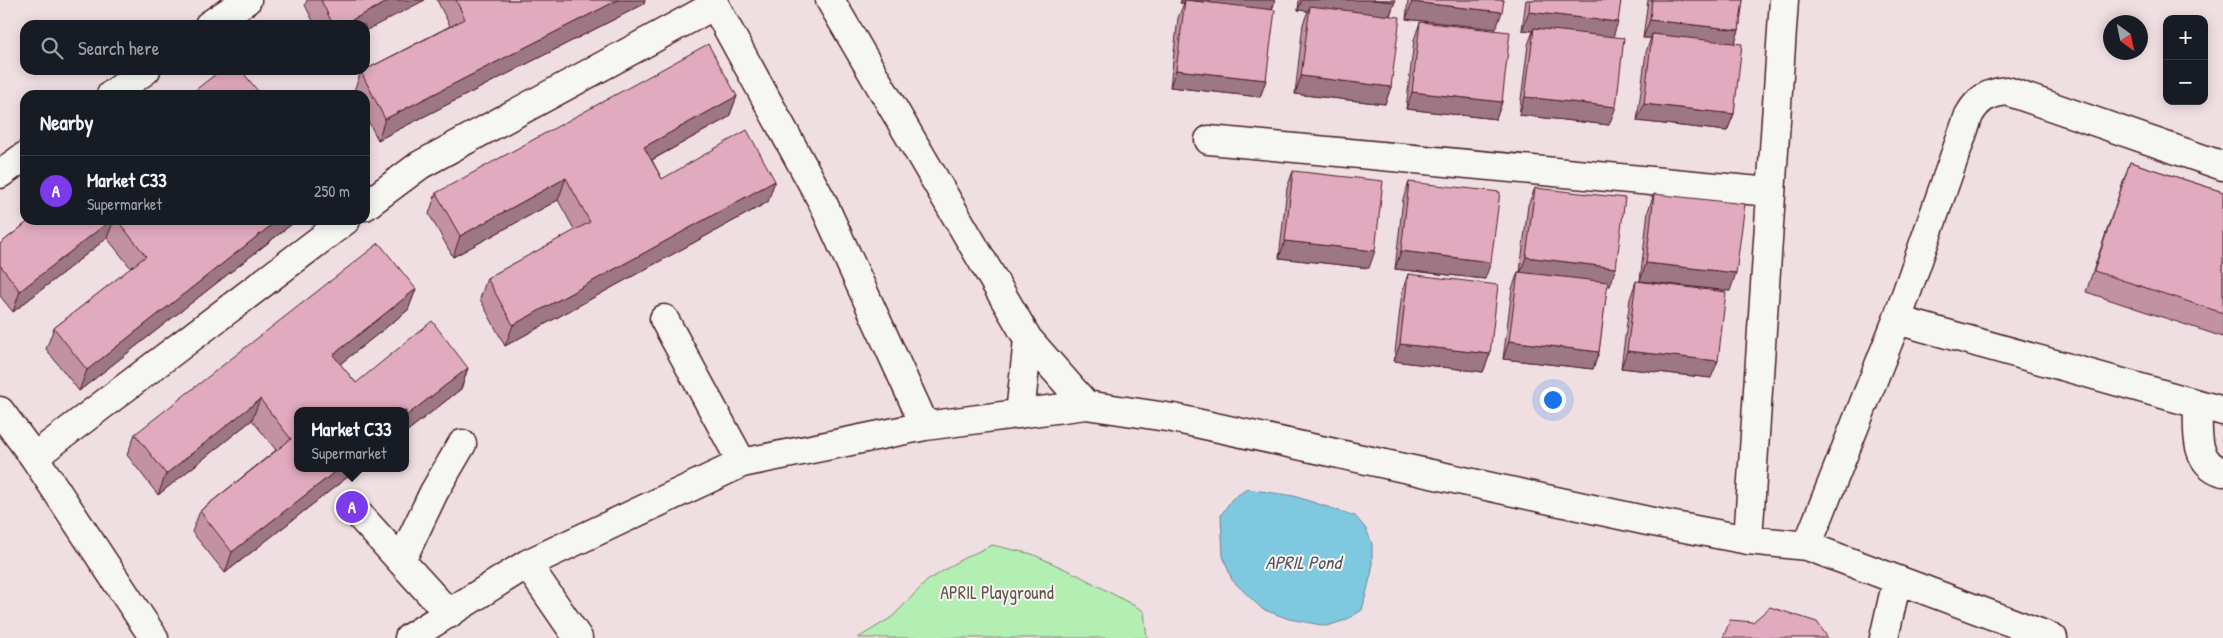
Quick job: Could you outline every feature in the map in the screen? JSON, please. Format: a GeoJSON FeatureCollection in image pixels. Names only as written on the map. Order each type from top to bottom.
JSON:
{"type":"FeatureCollection","features":[{"type":"Feature","properties":{"kind":"street"},"geometry":{"type":"LineString","coordinates":[[217,20],[247,0]]}},
{"type":"Feature","properties":{"kind":"street"},"geometry":{"type":"LineString","coordinates":[[830,0],[1028,339],[1086,405]]}},
{"type":"Feature","properties":{"kind":"street"},"geometry":{"type":"LineString","coordinates":[[1748,540],[1784,0]]}},
{"type":"Feature","properties":{"kind":"street"},"geometry":{"type":"LineString","coordinates":[[370,202],[420,165],[713,2],[822,201],[925,426]]}},
{"type":"Feature","properties":{"kind":"street"},"geometry":{"type":"LineString","coordinates":[[118,90],[139,75]]}},
{"type":"Feature","properties":{"kind":"street"},"geometry":{"type":"LineString","coordinates":[[1807,546],[1896,320],[1969,115],[1977,101],[1993,92],[2007,91],[2223,166]]}},
{"type":"Feature","properties":{"kind":"street"},"geometry":{"type":"LineString","coordinates":[[1209,140],[1770,192]]}},
{"type":"Feature","properties":{"kind":"street"},"geometry":{"type":"LineString","coordinates":[[0,174],[20,160]]}},
{"type":"Feature","properties":{"kind":"street"},"geometry":{"type":"LineString","coordinates":[[34,457],[339,225]]}},
{"type":"Feature","properties":{"kind":"street"},"geometry":{"type":"LineString","coordinates":[[664,319],[742,462]]}},
{"type":"Feature","properties":{"kind":"street"},"geometry":{"type":"LineString","coordinates":[[1896,320],[2211,408],[2197,444],[2204,458],[2223,472]]}},
{"type":"Feature","properties":{"kind":"street"},"geometry":{"type":"LineString","coordinates":[[1020,414],[1028,339]]}},
{"type":"Feature","properties":{"kind":"street"},"geometry":{"type":"LineString","coordinates":[[410,638],[526,564],[742,462],[925,426],[1086,405],[1174,418],[1639,519],[1748,540],[1807,546],[2053,638]]}},
{"type":"Feature","properties":{"kind":"street"},"geometry":{"type":"LineString","coordinates":[[0,411],[34,457],[154,638]]}},
{"type":"Feature","properties":{"kind":"street"},"geometry":{"type":"LineString","coordinates":[[401,561],[434,492],[462,444]]}},
{"type":"Feature","properties":{"kind":"street"},"geometry":{"type":"LineString","coordinates":[[352,507],[449,614]]}},
{"type":"Feature","properties":{"kind":"street"},"geometry":{"type":"LineString","coordinates":[[526,564],[578,638]]}},
{"type":"Feature","properties":{"kind":"street"},"geometry":{"type":"LineString","coordinates":[[1884,638],[1897,580]]}},
{"type":"Feature","properties":{"kind":"green space","name":"APRIL Playground"},"geometry":{"type":"Polygon","coordinates":[[[992,545],[1032,554],[1078,575],[1144,611],[1147,638],[858,638],[892,617],[927,581],[962,559],[992,545]]]}},
{"type":"Feature","properties":{"kind":"water","name":"APRIL Pond"},"geometry":{"type":"Polygon","coordinates":[[[1247,489],[1294,496],[1355,516],[1366,529],[1372,544],[1372,570],[1362,610],[1346,620],[1327,626],[1289,619],[1262,609],[1232,580],[1223,556],[1221,515],[1232,499],[1247,489]]]}},
{"type":"Feature","properties":{"kind":"building"},"geometry":{"type":"Polygon","coordinates":[[[321,0],[391,0],[352,20],[331,20],[321,0]]]}},
{"type":"Feature","properties":{"kind":"building"},"geometry":{"type":"Polygon","coordinates":[[[456,0],[618,0],[385,119],[363,75],[370,75],[370,67],[465,19],[456,0]]]}},
{"type":"Feature","properties":{"kind":"building"},"geometry":{"type":"Polygon","coordinates":[[[1185,0],[1275,10],[1266,80],[1176,70],[1185,0]]]}},
{"type":"Feature","properties":{"kind":"building"},"geometry":{"type":"Polygon","coordinates":[[[1374,0],[1395,0],[1395,2],[1374,0]]]}},
{"type":"Feature","properties":{"kind":"building"},"geometry":{"type":"Polygon","coordinates":[[[1412,0],[1504,0],[1502,12],[1412,2],[1412,0]]]}},
{"type":"Feature","properties":{"kind":"building"},"geometry":{"type":"Polygon","coordinates":[[[1530,0],[1621,0],[1618,22],[1529,12],[1530,0]]]}},
{"type":"Feature","properties":{"kind":"building"},"geometry":{"type":"Polygon","coordinates":[[[1652,0],[1743,0],[1739,30],[1650,20],[1652,0]]]}},
{"type":"Feature","properties":{"kind":"building"},"geometry":{"type":"Polygon","coordinates":[[[1310,6],[1400,17],[1391,87],[1301,76],[1310,6]]]}},
{"type":"Feature","properties":{"kind":"building"},"geometry":{"type":"Polygon","coordinates":[[[1420,22],[1510,32],[1502,102],[1412,92],[1420,22]]]}},
{"type":"Feature","properties":{"kind":"building"},"geometry":{"type":"Polygon","coordinates":[[[1534,28],[1624,38],[1616,107],[1525,97],[1534,28]]]}},
{"type":"Feature","properties":{"kind":"building"},"geometry":{"type":"Polygon","coordinates":[[[1652,34],[1742,44],[1734,114],[1644,104],[1652,34]]]}},
{"type":"Feature","properties":{"kind":"building"},"geometry":{"type":"Polygon","coordinates":[[[708,44],[737,96],[644,147],[662,179],[747,130],[775,181],[513,325],[487,278],[590,222],[566,178],[460,236],[436,193],[708,44]]]}},
{"type":"Feature","properties":{"kind":"building"},"geometry":{"type":"Polygon","coordinates":[[[215,75],[245,75],[257,90],[195,90],[215,75]]]}},
{"type":"Feature","properties":{"kind":"building"},"geometry":{"type":"Polygon","coordinates":[[[2130,162],[2223,192],[2223,313],[2094,271],[2130,162]]]}},
{"type":"Feature","properties":{"kind":"building"},"geometry":{"type":"Polygon","coordinates":[[[1293,171],[1383,181],[1375,251],[1285,241],[1293,171]]]}},
{"type":"Feature","properties":{"kind":"building"},"geometry":{"type":"Polygon","coordinates":[[[1409,182],[1500,192],[1491,262],[1401,251],[1409,182]]]}},
{"type":"Feature","properties":{"kind":"building"},"geometry":{"type":"Polygon","coordinates":[[[1535,188],[1625,198],[1616,268],[1526,257],[1535,188]]]}},
{"type":"Feature","properties":{"kind":"building"},"geometry":{"type":"Polygon","coordinates":[[[1654,194],[1745,204],[1736,273],[1646,263],[1654,194]]]}},
{"type":"Feature","properties":{"kind":"building"},"geometry":{"type":"Polygon","coordinates":[[[24,225],[105,225],[20,291],[0,265],[0,244],[24,225]]]}},
{"type":"Feature","properties":{"kind":"building"},"geometry":{"type":"Polygon","coordinates":[[[121,225],[272,225],[87,370],[54,328],[146,256],[121,225]]]}},
{"type":"Feature","properties":{"kind":"building"},"geometry":{"type":"Polygon","coordinates":[[[379,243],[416,289],[333,355],[356,383],[432,321],[468,368],[409,414],[409,407],[294,407],[294,472],[335,472],[232,552],[200,511],[291,439],[260,399],[166,474],[135,434],[379,243]]]}},
{"type":"Feature","properties":{"kind":"building"},"geometry":{"type":"Polygon","coordinates":[[[1518,272],[1608,282],[1599,352],[1509,341],[1518,272]]]}},
{"type":"Feature","properties":{"kind":"building"},"geometry":{"type":"Polygon","coordinates":[[[1408,274],[1498,285],[1490,354],[1400,344],[1408,274]]]}},
{"type":"Feature","properties":{"kind":"building"},"geometry":{"type":"Polygon","coordinates":[[[1636,281],[1726,292],[1718,361],[1627,351],[1636,281]]]}},
{"type":"Feature","properties":{"kind":"building"},"geometry":{"type":"Polygon","coordinates":[[[1770,607],[1817,622],[1828,638],[1723,638],[1730,620],[1753,622],[1770,607]]]}},
{"type":"Feature","properties":{"kind":"place","name":"Market C33"},"geometry":{"type":"Point","coordinates":[352,507]}}]}
